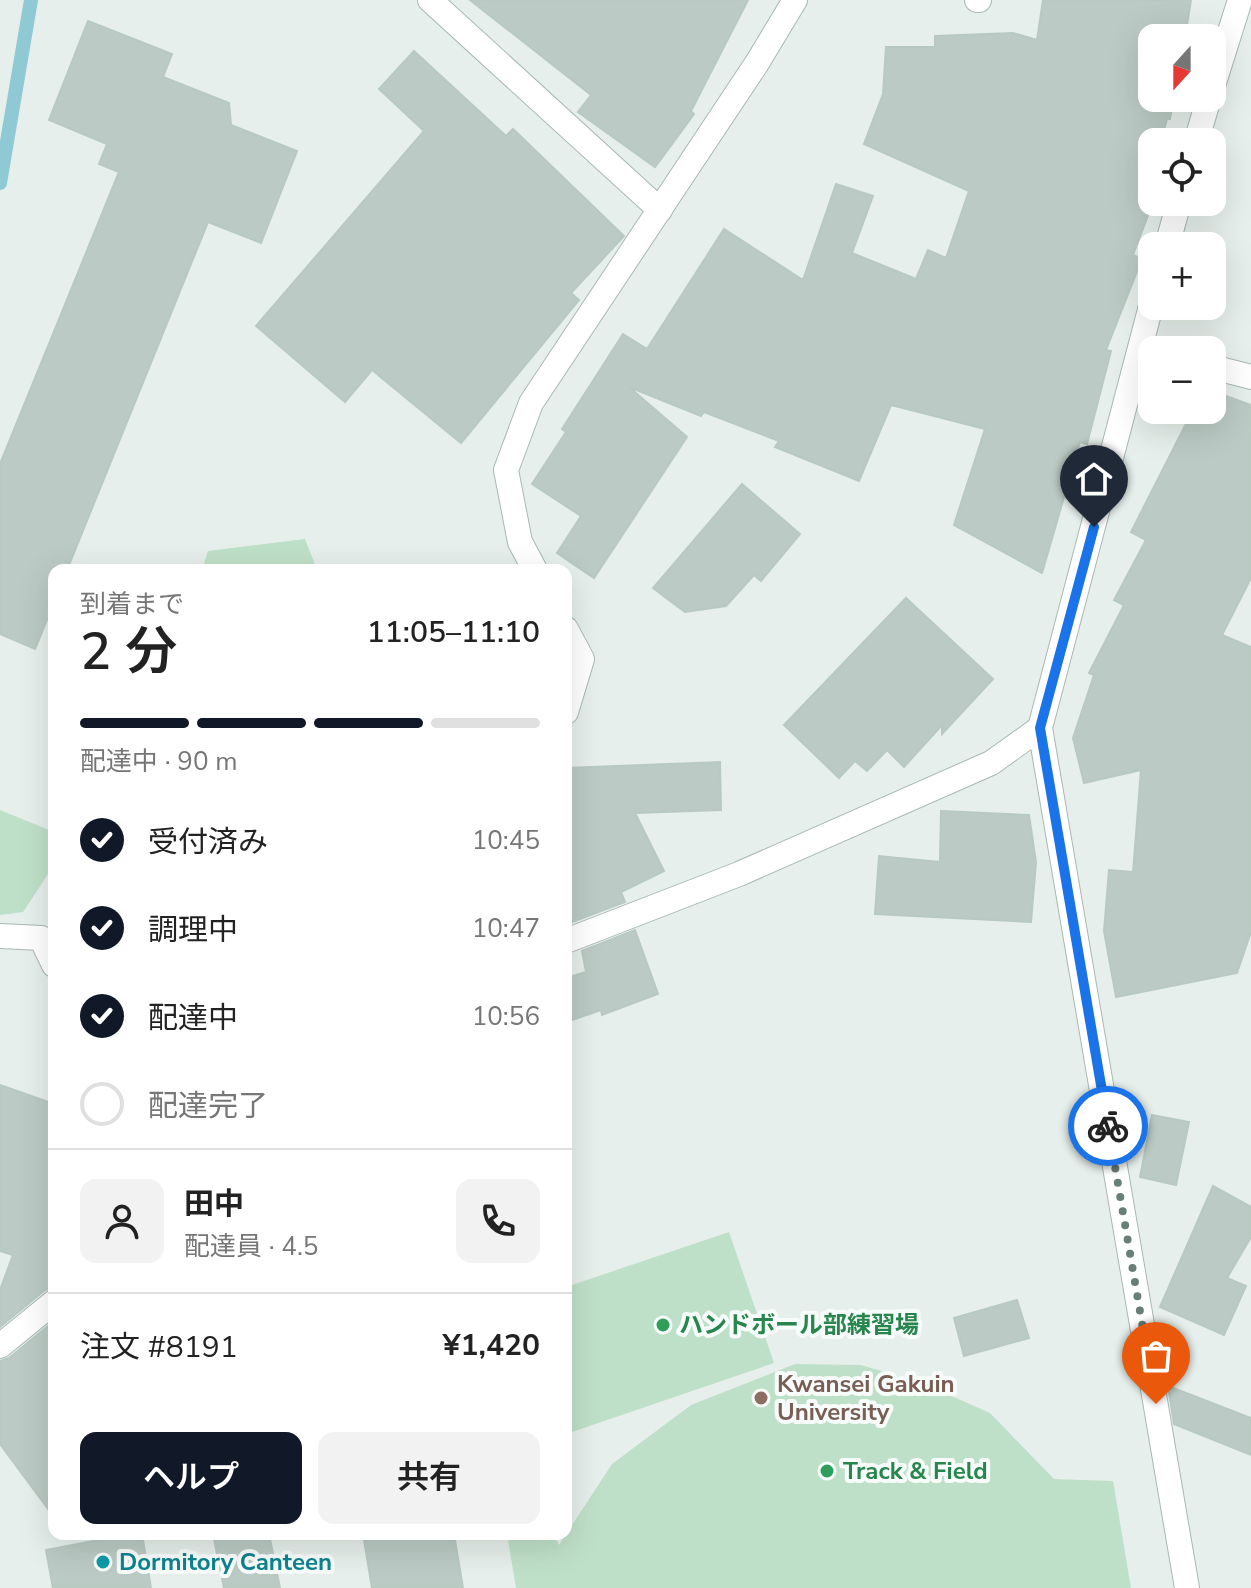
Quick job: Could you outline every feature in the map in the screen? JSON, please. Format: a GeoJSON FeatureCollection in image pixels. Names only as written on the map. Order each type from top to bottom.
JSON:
{"type":"FeatureCollection","features":[{"type":"Feature","properties":{"kind":"street"},"geometry":{"type":"LineString","coordinates":[[430,0],[660,210]]}},
{"type":"Feature","properties":{"kind":"street"},"geometry":{"type":"LineString","coordinates":[[532,564],[520,542],[506,470],[531,403],[795,0]]}},
{"type":"Feature","properties":{"kind":"street"},"geometry":{"type":"LineString","coordinates":[[1226,44],[1240,0]]}},
{"type":"Feature","properties":{"kind":"street"},"geometry":{"type":"LineString","coordinates":[[1226,371],[1251,377]]}},
{"type":"Feature","properties":{"kind":"street"},"geometry":{"type":"LineString","coordinates":[[1138,379],[1040,728],[1187,1588]]}},
{"type":"Feature","properties":{"kind":"street"},"geometry":{"type":"LineString","coordinates":[[572,640],[582,659],[572,692]]}},
{"type":"Feature","properties":{"kind":"street"},"geometry":{"type":"LineString","coordinates":[[572,939],[739,874],[991,763],[1040,728]]}},
{"type":"Feature","properties":{"kind":"street"},"geometry":{"type":"LineString","coordinates":[[0,936],[41,938],[48,953]]}},
{"type":"Feature","properties":{"kind":"street"},"geometry":{"type":"LineString","coordinates":[[0,1346],[48,1307]]}},
{"type":"Feature","properties":{"kind":"green space"},"geometry":{"type":"Polygon","coordinates":[[[305,539],[315,564],[204,564],[208,551],[305,539]]]}},
{"type":"Feature","properties":{"kind":"green space"},"geometry":{"type":"Polygon","coordinates":[[[0,810],[48,830],[48,874],[23,912],[0,915],[0,810]]]}},
{"type":"Feature","properties":{"kind":"green space","name":"ハンドボール部練習場"},"geometry":{"type":"Polygon","coordinates":[[[729,1232],[774,1363],[572,1432],[572,1285],[729,1232]]]}},
{"type":"Feature","properties":{"kind":"green space","name":"Track & Field"},"geometry":{"type":"Polygon","coordinates":[[[795,1364],[861,1365],[922,1383],[990,1413],[1054,1479],[1113,1481],[1131,1588],[516,1588],[508,1540],[557,1540],[559,1545],[562,1540],[572,1540],[572,1525],[612,1464],[691,1405],[795,1364]]]}},
{"type":"Feature","properties":{"kind":"building"},"geometry":{"type":"Polygon","coordinates":[[[470,0],[748,0],[691,111],[694,114],[655,167],[578,112],[591,95],[470,0]]]}},
{"type":"Feature","properties":{"kind":"building"},"geometry":{"type":"Polygon","coordinates":[[[1043,0],[1191,0],[1187,24],[1138,24],[1138,112],[1171,112],[1165,128],[1138,128],[1138,216],[1148,216],[1142,232],[1138,232],[1133,255],[1138,257],[1138,269],[1106,350],[1111,351],[1087,444],[1080,442],[1042,573],[954,525],[985,429],[891,405],[859,481],[775,447],[779,441],[704,412],[701,416],[629,387],[687,437],[594,578],[557,553],[581,516],[532,484],[566,432],[562,429],[623,334],[647,349],[724,229],[803,280],[836,184],[873,196],[852,253],[916,279],[928,250],[946,258],[969,191],[864,144],[883,94],[886,47],[935,47],[935,36],[1013,33],[1037,40],[1043,0]]]}},
{"type":"Feature","properties":{"kind":"building"},"geometry":{"type":"Polygon","coordinates":[[[88,21],[172,54],[163,77],[229,103],[231,125],[297,151],[261,243],[208,222],[69,564],[48,564],[48,618],[35,649],[0,634],[0,464],[119,172],[99,164],[107,144],[49,120],[88,21]]]}},
{"type":"Feature","properties":{"kind":"building"},"geometry":{"type":"Polygon","coordinates":[[[414,51],[506,136],[513,129],[624,236],[571,293],[579,300],[461,443],[372,370],[345,402],[256,326],[424,131],[379,89],[414,51]]]}},
{"type":"Feature","properties":{"kind":"building"},"geometry":{"type":"Polygon","coordinates":[[[1226,396],[1251,405],[1251,578],[1222,635],[1251,647],[1251,932],[1237,973],[1116,997],[1104,931],[1109,870],[1133,872],[1141,770],[1084,783],[1073,738],[1094,675],[1089,673],[1124,605],[1114,600],[1146,540],[1131,532],[1186,424],[1226,424],[1226,396]]]}},
{"type":"Feature","properties":{"kind":"building"},"geometry":{"type":"Polygon","coordinates":[[[742,484],[800,534],[761,581],[754,575],[726,606],[685,612],[653,588],[742,484]]]}},
{"type":"Feature","properties":{"kind":"building"},"geometry":{"type":"Polygon","coordinates":[[[906,598],[993,679],[942,734],[942,725],[904,767],[887,750],[867,771],[855,761],[839,778],[784,725],[906,598]]]}},
{"type":"Feature","properties":{"kind":"building"},"geometry":{"type":"Polygon","coordinates":[[[720,762],[721,810],[635,813],[664,871],[621,892],[625,902],[572,922],[572,768],[720,762]]]}},
{"type":"Feature","properties":{"kind":"building"},"geometry":{"type":"Polygon","coordinates":[[[941,811],[1029,815],[1036,862],[1031,922],[875,914],[879,856],[940,862],[941,811]]]}},
{"type":"Feature","properties":{"kind":"building"},"geometry":{"type":"Polygon","coordinates":[[[635,930],[658,994],[602,1015],[601,1010],[572,1020],[572,976],[586,972],[582,951],[635,930]]]}},
{"type":"Feature","properties":{"kind":"building"},"geometry":{"type":"Polygon","coordinates":[[[0,1085],[48,1102],[48,1289],[0,1327],[0,1290],[13,1255],[0,1251],[0,1085]]]}},
{"type":"Feature","properties":{"kind":"building"},"geometry":{"type":"Polygon","coordinates":[[[1152,1115],[1189,1122],[1176,1185],[1140,1177],[1152,1115]]]}},
{"type":"Feature","properties":{"kind":"building"},"geometry":{"type":"Polygon","coordinates":[[[1213,1186],[1251,1207],[1251,1237],[1227,1278],[1246,1286],[1224,1335],[1160,1307],[1213,1186]]]}},
{"type":"Feature","properties":{"kind":"building"},"geometry":{"type":"Polygon","coordinates":[[[1017,1300],[1029,1338],[964,1356],[954,1318],[1017,1300]]]}},
{"type":"Feature","properties":{"kind":"building"},"geometry":{"type":"Polygon","coordinates":[[[48,1326],[48,1509],[0,1444],[0,1361],[9,1358],[48,1326]]]}},
{"type":"Feature","properties":{"kind":"building"},"geometry":{"type":"Polygon","coordinates":[[[1168,1386],[1251,1418],[1251,1455],[1174,1424],[1168,1386]]]}},
{"type":"Feature","properties":{"kind":"building","name":"Dormitory Canteen"},"geometry":{"type":"Polygon","coordinates":[[[98,1540],[143,1540],[151,1588],[53,1588],[46,1550],[98,1540]]]}},
{"type":"Feature","properties":{"kind":"building"},"geometry":{"type":"Polygon","coordinates":[[[214,1540],[270,1540],[280,1588],[224,1588],[214,1540]]]}},
{"type":"Feature","properties":{"kind":"building"},"geometry":{"type":"Polygon","coordinates":[[[364,1540],[455,1540],[463,1588],[372,1588],[364,1540]]]}},
{"type":"Feature","properties":{"kind":"waterway"},"geometry":{"type":"LineString","coordinates":[[0,183],[31,0]]}},
{"type":"Feature","properties":{"kind":"way so far"},"geometry":{"type":"LineString","coordinates":[[1108,1126],[1156,1404]]}},
{"type":"Feature","properties":{"kind":"place","name":"ハンドボール部練習場"},"geometry":{"type":"Point","coordinates":[663,1325]}},
{"type":"Feature","properties":{"kind":"place","name":"Kwansei Gakuin University"},"geometry":{"type":"Point","coordinates":[761,1398]}},
{"type":"Feature","properties":{"kind":"place","name":"Track & Field"},"geometry":{"type":"Point","coordinates":[827,1471]}},
{"type":"Feature","properties":{"kind":"place","name":"Dormitory Canteen"},"geometry":{"type":"Point","coordinates":[103,1562]}},
{"type":"Feature","properties":{"kind":"route"},"geometry":{"type":"LineString","coordinates":[[1094,527],[1040,728],[1108,1126]]}}]}
